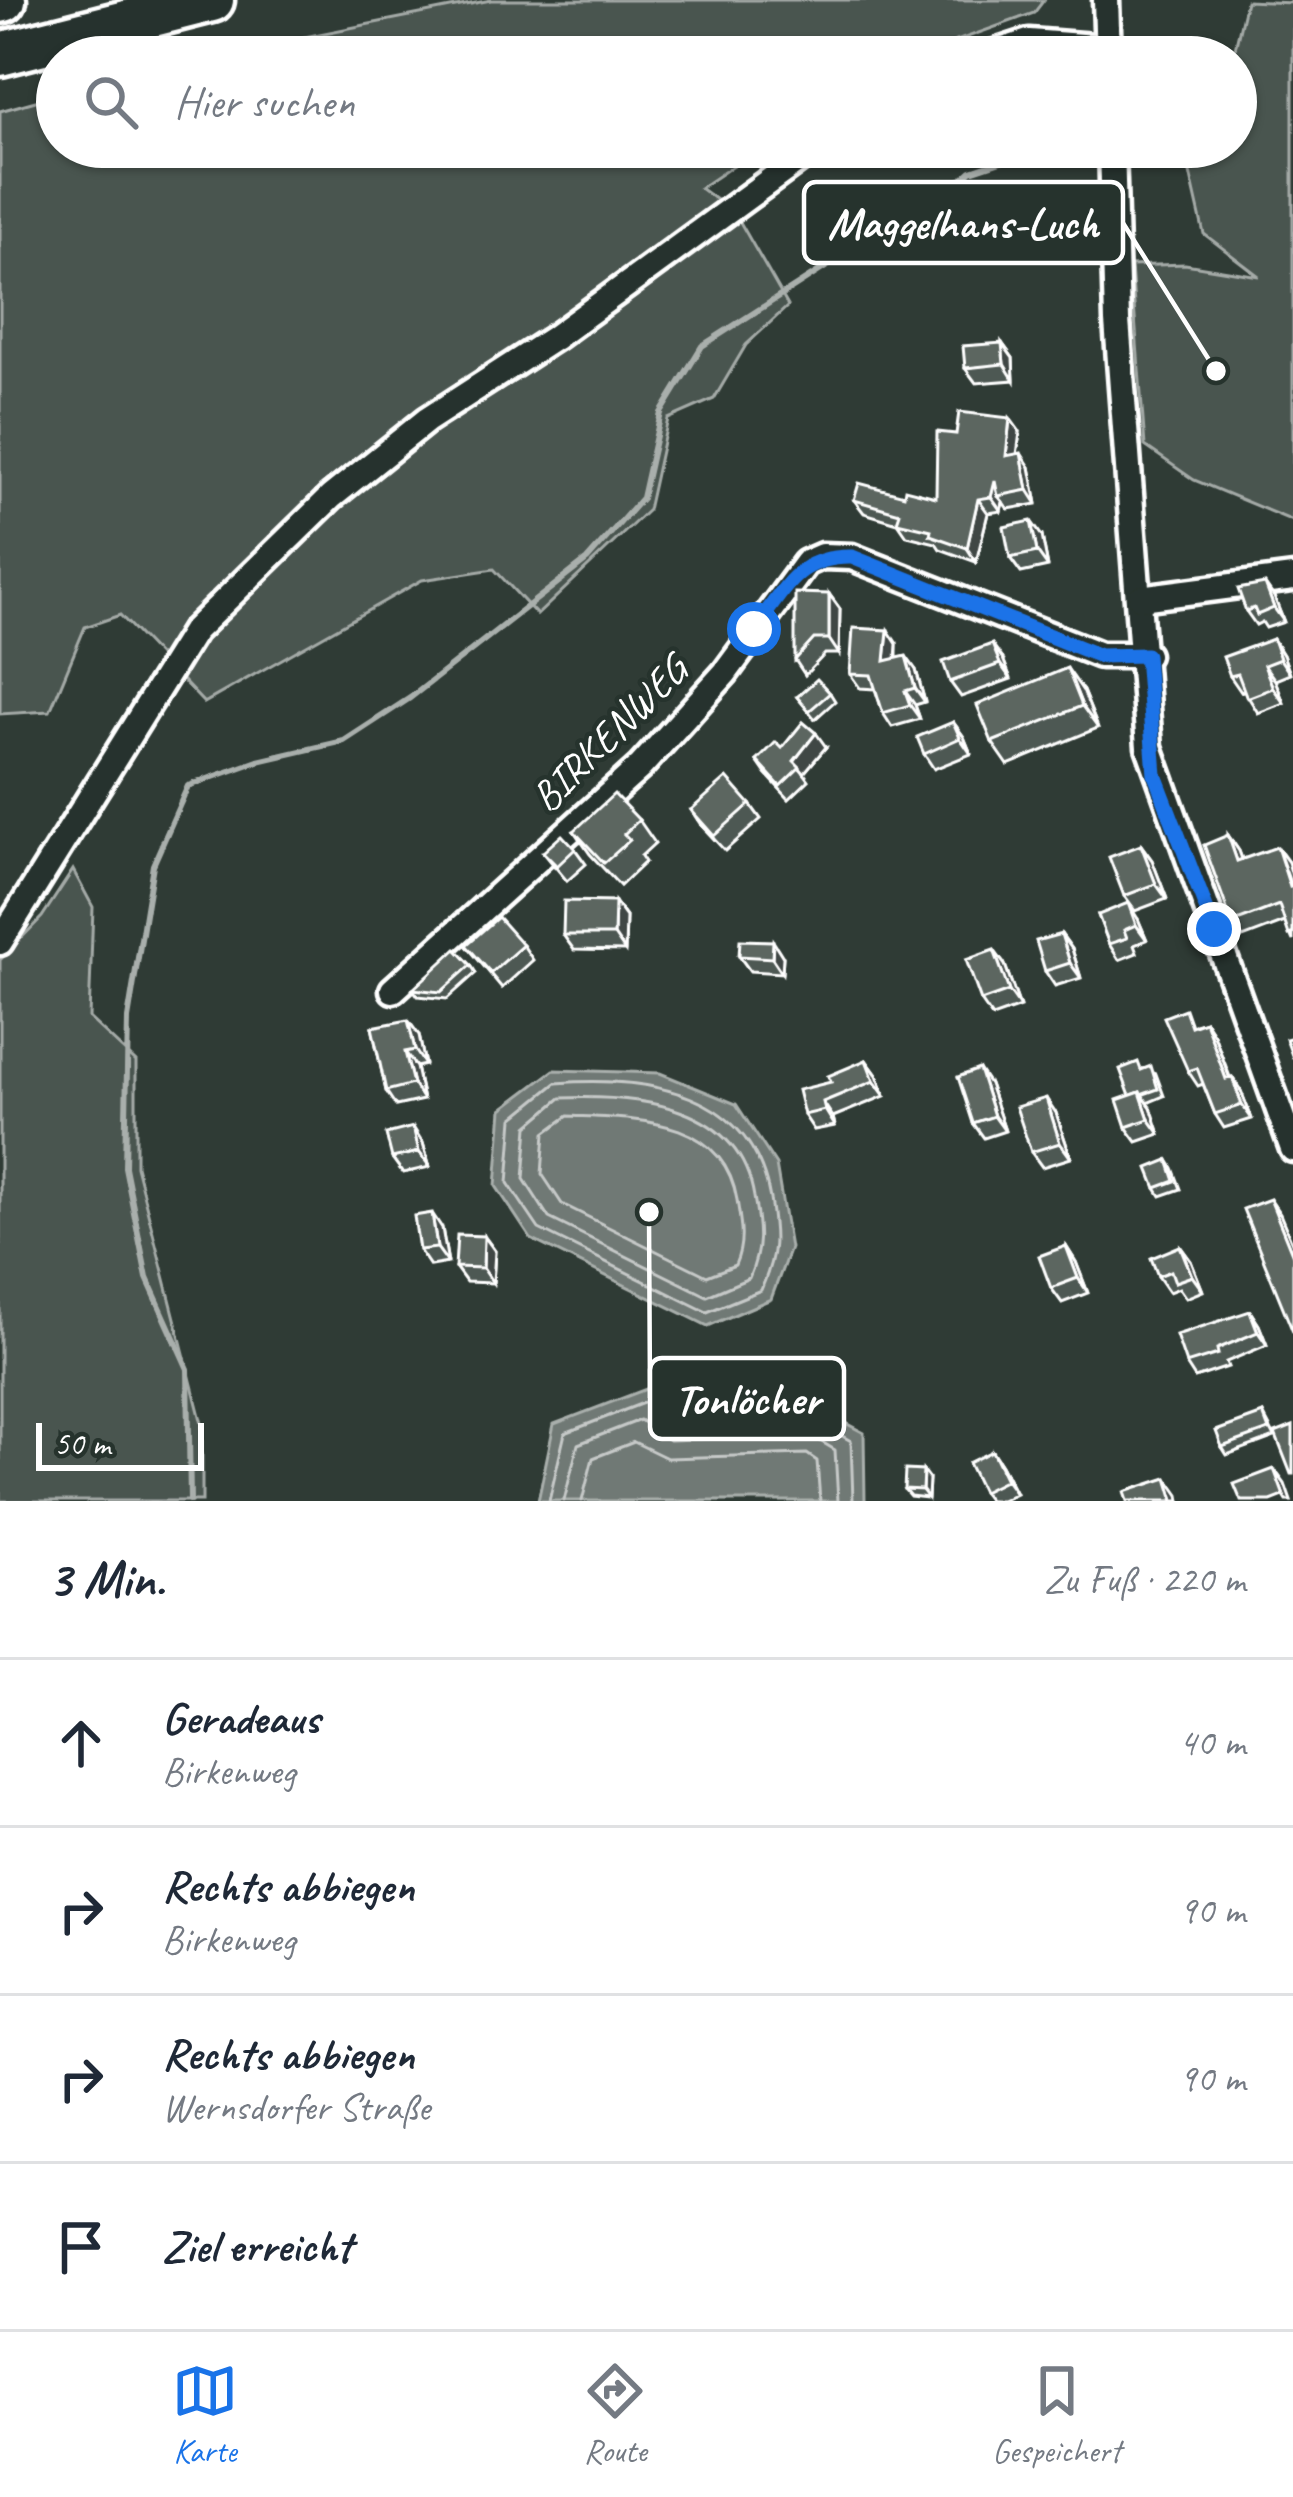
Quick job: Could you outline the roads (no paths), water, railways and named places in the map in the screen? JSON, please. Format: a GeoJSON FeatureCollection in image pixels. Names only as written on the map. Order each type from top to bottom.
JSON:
{"type":"FeatureCollection","features":[{"type":"Feature","properties":{"kind":"highway"},"geometry":{"type":"LineString","coordinates":[[71,36],[212,0]]}},
{"type":"Feature","properties":{"kind":"highway"},"geometry":{"type":"LineString","coordinates":[[0,54],[36,45]]}},
{"type":"Feature","properties":{"kind":"street"},"geometry":{"type":"LineString","coordinates":[[1106,0],[1107,36]]}},
{"type":"Feature","properties":{"kind":"street"},"geometry":{"type":"LineString","coordinates":[[0,942],[194,631],[302,526],[428,420],[554,338],[780,168]]}},
{"type":"Feature","properties":{"kind":"street"},"geometry":{"type":"LineString","coordinates":[[1113,168],[1117,321],[1155,775],[1293,1150]]}},
{"type":"Feature","properties":{"kind":"street","name":"BIRKENWEG"},"geometry":{"type":"LineString","coordinates":[[393,990],[640,767],[725,673],[806,563],[822,556],[852,557],[1100,656],[1146,655]]}},
{"type":"Feature","properties":{"kind":"street"},"geometry":{"type":"LineString","coordinates":[[1140,598],[1293,578]]}},
{"type":"Feature","properties":{"kind":"water"},"geometry":{"type":"Polygon","coordinates":[[[554,1070],[660,1073],[736,1104],[776,1165],[790,1248],[771,1299],[708,1326],[531,1239],[496,1186],[502,1109],[554,1070]]]}},
{"type":"Feature","properties":{"kind":"water"},"geometry":{"type":"Polygon","coordinates":[[[667,1381],[670,1413],[817,1408],[864,1433],[865,1501],[538,1501],[554,1424],[667,1381]]]}},
{"type":"Feature","properties":{"kind":"waterway"},"geometry":{"type":"LineString","coordinates":[[190,1501],[188,1369],[147,1278],[125,1167],[128,1019],[153,865],[188,786],[258,761],[344,741],[410,698],[587,560],[642,498],[661,413],[702,346],[860,245],[917,220],[980,168]]}},
{"type":"Feature","properties":{"kind":"place","name":"Maggelhans-Luch"},"geometry":{"type":"Point","coordinates":[1216,371]}},
{"type":"Feature","properties":{"kind":"place","name":"Tonlöcher"},"geometry":{"type":"Point","coordinates":[649,1212]}}]}
